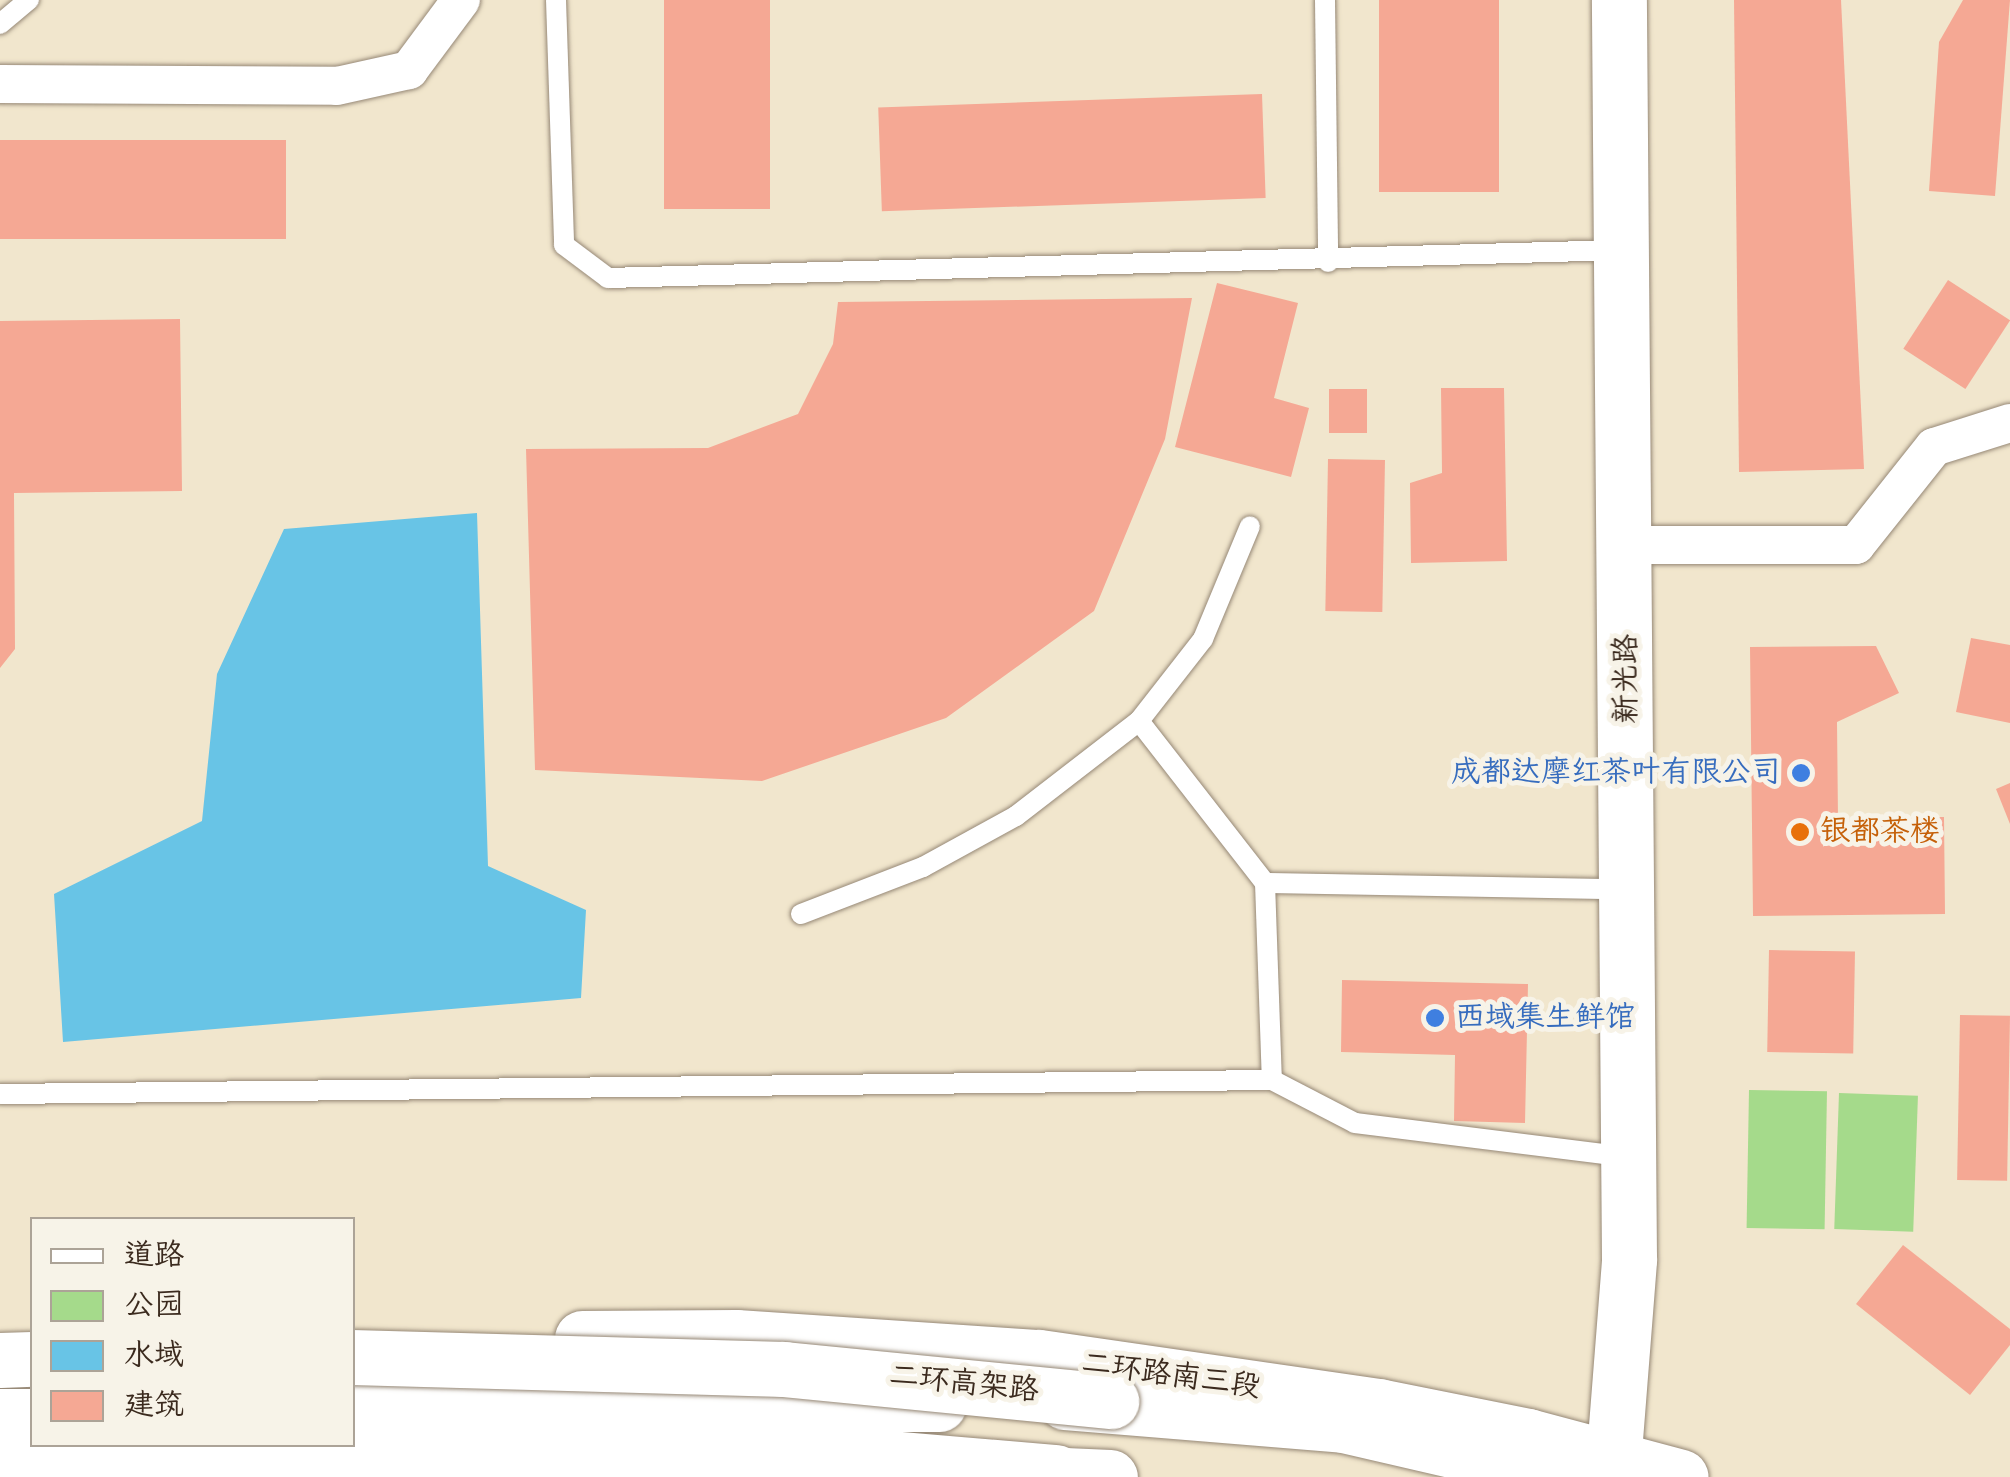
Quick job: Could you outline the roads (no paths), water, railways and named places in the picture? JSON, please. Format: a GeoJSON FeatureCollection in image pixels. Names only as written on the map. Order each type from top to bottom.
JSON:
{"type":"FeatureCollection","features":[{"type":"Feature","properties":{"kind":"main road","name":"新光路"},"geometry":{"type":"LineString","coordinates":[[1598,1470],[1629,1157],[1620,0]]}},
{"type":"Feature","properties":{"kind":"main road","name":"二环路南三段"},"geometry":{"type":"LineString","coordinates":[[355,1340],[736,1337],[916,1346],[1378,1406],[1528,1436],[1598,1470],[1681,1477]]}},
{"type":"Feature","properties":{"kind":"main road"},"geometry":{"type":"LineString","coordinates":[[0,1341],[30,1341]]}},
{"type":"Feature","properties":{"kind":"main road","name":"二环高架路"},"geometry":{"type":"LineString","coordinates":[[355,1358],[784,1369],[1343,1425],[1598,1470]]}},
{"type":"Feature","properties":{"kind":"main road"},"geometry":{"type":"LineString","coordinates":[[0,1360],[30,1359]]}},
{"type":"Feature","properties":{"kind":"main road"},"geometry":{"type":"LineString","coordinates":[[355,1388],[774,1388],[1220,1402],[1528,1436]]}},
{"type":"Feature","properties":{"kind":"main road"},"geometry":{"type":"LineString","coordinates":[[0,1389],[30,1389]]}},
{"type":"Feature","properties":{"kind":"main road"},"geometry":{"type":"LineString","coordinates":[[355,1412],[1112,1401]]}},
{"type":"Feature","properties":{"kind":"main road"},"geometry":{"type":"LineString","coordinates":[[0,1416],[30,1416]]}},
{"type":"Feature","properties":{"kind":"main road"},"geometry":{"type":"LineString","coordinates":[[0,1461],[638,1449],[852,1455],[1110,1477]]}},
{"type":"Feature","properties":{"kind":"main road"},"geometry":{"type":"LineString","coordinates":[[942,1477],[1056,1472]]}},
{"type":"Feature","properties":{"kind":"main road"},"geometry":{"type":"LineString","coordinates":[[338,1477],[742,1477]]}},
{"type":"Feature","properties":{"kind":"street"},"geometry":{"type":"LineString","coordinates":[[0,84],[337,86],[408,70],[461,0]]}},
{"type":"Feature","properties":{"kind":"street"},"geometry":{"type":"LineString","coordinates":[[1626,546],[1856,546],[1934,448],[2010,424]]}},
{"type":"Feature","properties":{"kind":"lane"},"geometry":{"type":"LineString","coordinates":[[0,24],[30,0]]}},
{"type":"Feature","properties":{"kind":"lane"},"geometry":{"type":"LineString","coordinates":[[556,0],[564,245],[608,278],[1328,262],[1622,250]]}},
{"type":"Feature","properties":{"kind":"lane"},"geometry":{"type":"LineString","coordinates":[[1325,0],[1328,262]]}},
{"type":"Feature","properties":{"kind":"lane"},"geometry":{"type":"LineString","coordinates":[[801,914],[923,867],[1016,816],[1138,721],[1203,638],[1250,526]]}},
{"type":"Feature","properties":{"kind":"lane"},"geometry":{"type":"LineString","coordinates":[[1138,721],[1265,883],[1272,1080]]}},
{"type":"Feature","properties":{"kind":"lane"},"geometry":{"type":"LineString","coordinates":[[1265,883],[1628,890]]}},
{"type":"Feature","properties":{"kind":"lane"},"geometry":{"type":"LineString","coordinates":[[0,1094],[1272,1080],[1356,1123],[1629,1157]]}},
{"type":"Feature","properties":{"kind":"water"},"geometry":{"type":"Polygon","coordinates":[[[477,513],[488,866],[586,910],[581,998],[63,1042],[54,894],[202,821],[217,674],[284,529],[477,513]]]}},
{"type":"Feature","properties":{"kind":"place","name":"成都达摩红茶叶有限公司"},"geometry":{"type":"Point","coordinates":[1801,773]}},
{"type":"Feature","properties":{"kind":"place","name":"银都茶楼"},"geometry":{"type":"Point","coordinates":[1800,832]}},
{"type":"Feature","properties":{"kind":"place","name":"西域集生鲜馆"},"geometry":{"type":"Point","coordinates":[1435,1018]}}]}
